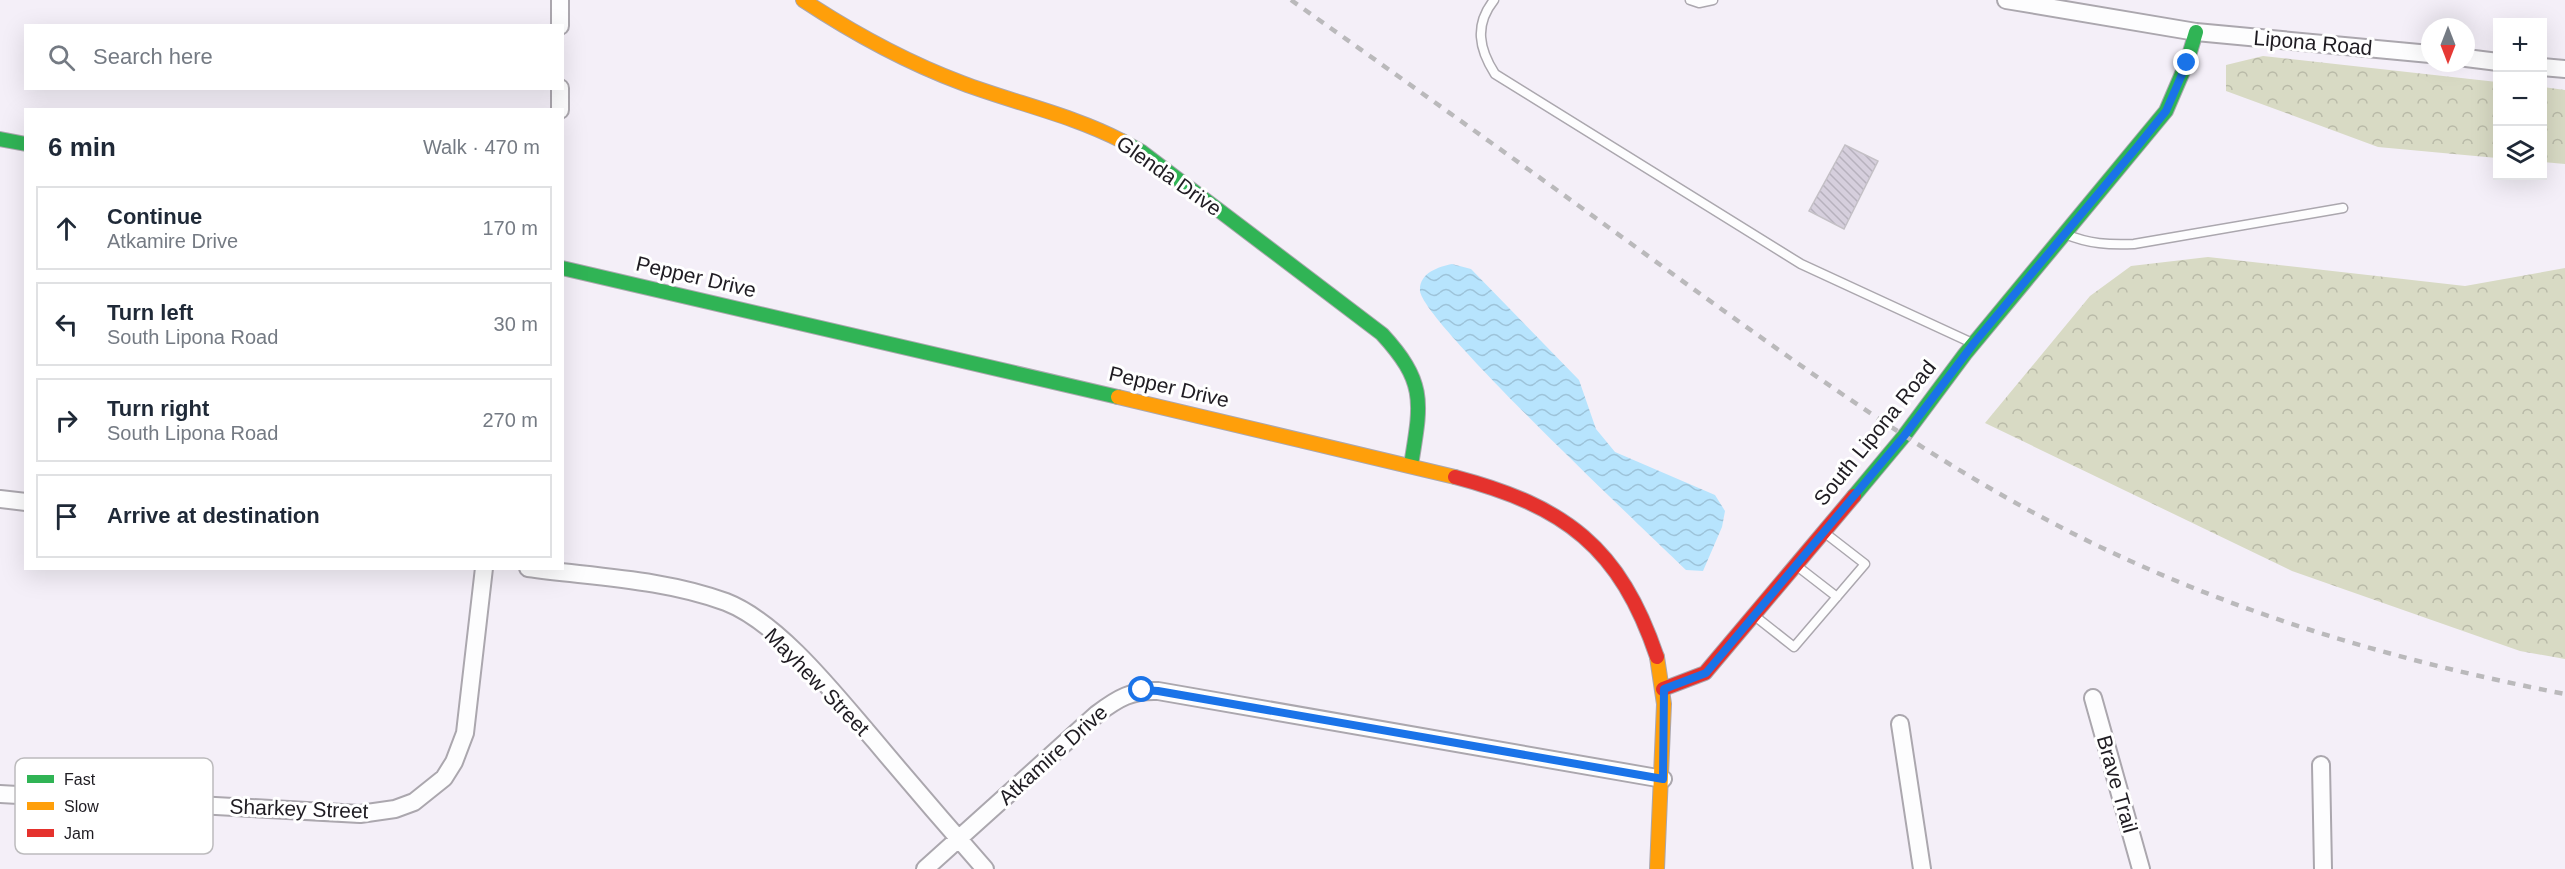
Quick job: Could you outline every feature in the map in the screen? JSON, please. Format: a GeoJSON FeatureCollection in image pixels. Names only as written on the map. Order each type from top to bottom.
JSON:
{"type":"FeatureCollection","features":[{"type":"Feature","properties":{"kind":"street"},"geometry":{"type":"LineString","coordinates":[[560,0],[560,24]]}},
{"type":"Feature","properties":{"kind":"street","name":"Glenda Drive"},"geometry":{"type":"LineString","coordinates":[[803,0],[839,24],[886,49],[962,83],[1099,129],[1142,152],[1372,327],[1405,357],[1417,378],[1420,400],[1411,465]]}},
{"type":"Feature","properties":{"kind":"street","name":"Lipona Road"},"geometry":{"type":"LineString","coordinates":[[2006,0],[2196,32],[2421,53]]}},
{"type":"Feature","properties":{"kind":"street","name":"South Lipona Road"},"geometry":{"type":"LineString","coordinates":[[1664,689],[1706,673],[1822,530],[1904,436],[1974,343],[2166,111],[2187,63],[2196,32]]}},
{"type":"Feature","properties":{"kind":"street"},"geometry":{"type":"LineString","coordinates":[[2475,59],[2493,61]]}},
{"type":"Feature","properties":{"kind":"street"},"geometry":{"type":"LineString","coordinates":[[2547,67],[2565,69]]}},
{"type":"Feature","properties":{"kind":"street"},"geometry":{"type":"LineString","coordinates":[[560,90],[560,108]]}},
{"type":"Feature","properties":{"kind":"street"},"geometry":{"type":"LineString","coordinates":[[0,139],[24,144]]}},
{"type":"Feature","properties":{"kind":"street","name":"Pepper Drive"},"geometry":{"type":"LineString","coordinates":[[564,267],[1411,465],[1525,498],[1570,524],[1607,559],[1632,594],[1654,648],[1664,689]]}},
{"type":"Feature","properties":{"kind":"street"},"geometry":{"type":"LineString","coordinates":[[0,499],[24,502]]}},
{"type":"Feature","properties":{"kind":"street","name":"Sharkey Street"},"geometry":{"type":"LineString","coordinates":[[213,806],[360,814],[395,809],[414,802],[444,778],[454,762],[465,734],[484,570]]}},
{"type":"Feature","properties":{"kind":"street","name":"Mayhew Street"},"geometry":{"type":"LineString","coordinates":[[544,570],[654,584],[698,593],[746,612],[784,642],[830,688],[985,869]]}},
{"type":"Feature","properties":{"kind":"street"},"geometry":{"type":"LineString","coordinates":[[1657,869],[1663,779],[1664,689]]}},
{"type":"Feature","properties":{"kind":"street","name":"Atkamire Drive"},"geometry":{"type":"LineString","coordinates":[[925,869],[1097,714],[1117,699],[1142,690],[1663,779]]}},
{"type":"Feature","properties":{"kind":"street","name":"Brave Trail"},"geometry":{"type":"LineString","coordinates":[[2093,699],[2141,869]]}},
{"type":"Feature","properties":{"kind":"street"},"geometry":{"type":"LineString","coordinates":[[1899,724],[1922,869]]}},
{"type":"Feature","properties":{"kind":"street"},"geometry":{"type":"LineString","coordinates":[[2321,765],[2323,869]]}},
{"type":"Feature","properties":{"kind":"street","name":"Sharkey Street"},"geometry":{"type":"LineString","coordinates":[[0,794],[15,795]]}},
{"type":"Feature","properties":{"kind":"lane"},"geometry":{"type":"LineString","coordinates":[[1494,0],[1487,9],[1480,32],[1483,55],[1495,74],[1801,264],[1974,343]]}},
{"type":"Feature","properties":{"kind":"lane"},"geometry":{"type":"LineString","coordinates":[[1690,0],[1699,3],[1713,0]]}},
{"type":"Feature","properties":{"kind":"lane"},"geometry":{"type":"LineString","coordinates":[[2065,234],[2085,242],[2108,245],[2134,244],[2343,208]]}},
{"type":"Feature","properties":{"kind":"lane"},"geometry":{"type":"LineString","coordinates":[[1753,615],[1794,647],[1865,564],[1822,530]]}},
{"type":"Feature","properties":{"kind":"lane"},"geometry":{"type":"LineString","coordinates":[[1794,564],[1837,597]]}},
{"type":"Feature","properties":{"kind":"green space"},"geometry":{"type":"Polygon","coordinates":[[[2263,56],[2493,82],[2493,158],[2378,147],[2226,91],[2226,65],[2263,56]]]}},
{"type":"Feature","properties":{"kind":"green space"},"geometry":{"type":"Polygon","coordinates":[[[2547,88],[2565,90],[2565,164],[2547,162],[2547,88]]]}},
{"type":"Feature","properties":{"kind":"green space"},"geometry":{"type":"Polygon","coordinates":[[[2208,257],[2465,286],[2565,268],[2565,659],[2520,651],[2292,571],[1985,423],[2090,296],[2131,266],[2208,257]]]}},
{"type":"Feature","properties":{"kind":"water"},"geometry":{"type":"Polygon","coordinates":[[[1452,264],[1471,269],[1579,380],[1596,429],[1615,452],[1715,495],[1725,511],[1722,527],[1703,571],[1686,570],[1540,429],[1458,343],[1431,310],[1420,291],[1423,280],[1435,269],[1452,264]]]}},
{"type":"Feature","properties":{"kind":"building"},"geometry":{"type":"Polygon","coordinates":[[[1845,145],[1878,161],[1844,229],[1809,211],[1845,145]]]}},
{"type":"Feature","properties":{"kind":"railway"},"geometry":{"type":"LineString","coordinates":[[1291,0],[1832,387],[1927,450],[2025,508],[2135,563],[2254,611],[2376,650],[2565,694]]}},
{"type":"Feature","properties":{"kind":"traffic: fast"},"geometry":{"type":"LineString","coordinates":[[1854,496],[1904,436],[1965,354],[2166,111],[2187,62],[2196,32]]}},
{"type":"Feature","properties":{"kind":"traffic: fast"},"geometry":{"type":"LineString","coordinates":[[0,139],[24,144]]}},
{"type":"Feature","properties":{"kind":"traffic: fast"},"geometry":{"type":"LineString","coordinates":[[1122,141],[1142,152],[1382,334],[1397,351],[1414,381],[1418,409],[1411,465]]}},
{"type":"Feature","properties":{"kind":"traffic: fast"},"geometry":{"type":"LineString","coordinates":[[564,268],[1118,397]]}},
{"type":"Feature","properties":{"kind":"traffic: slow"},"geometry":{"type":"LineString","coordinates":[[803,0],[861,35],[941,75],[1083,124],[1122,141]]}},
{"type":"Feature","properties":{"kind":"traffic: slow"},"geometry":{"type":"LineString","coordinates":[[1118,397],[1455,477]]}},
{"type":"Feature","properties":{"kind":"traffic: slow"},"geometry":{"type":"LineString","coordinates":[[1657,657],[1664,704],[1657,869]]}},
{"type":"Feature","properties":{"kind":"traffic: jam"},"geometry":{"type":"LineString","coordinates":[[1455,477],[1528,502],[1557,518],[1583,537],[1606,559],[1625,587],[1642,619],[1657,657]]}},
{"type":"Feature","properties":{"kind":"traffic: jam"},"geometry":{"type":"LineString","coordinates":[[1663,689],[1705,673],[1854,496]]}},
{"type":"Feature","properties":{"kind":"route"},"geometry":{"type":"LineString","coordinates":[[1142,690],[1663,779],[1664,689],[1706,673],[1822,530],[1904,436],[1965,354],[2166,111],[2187,63]]}}]}
